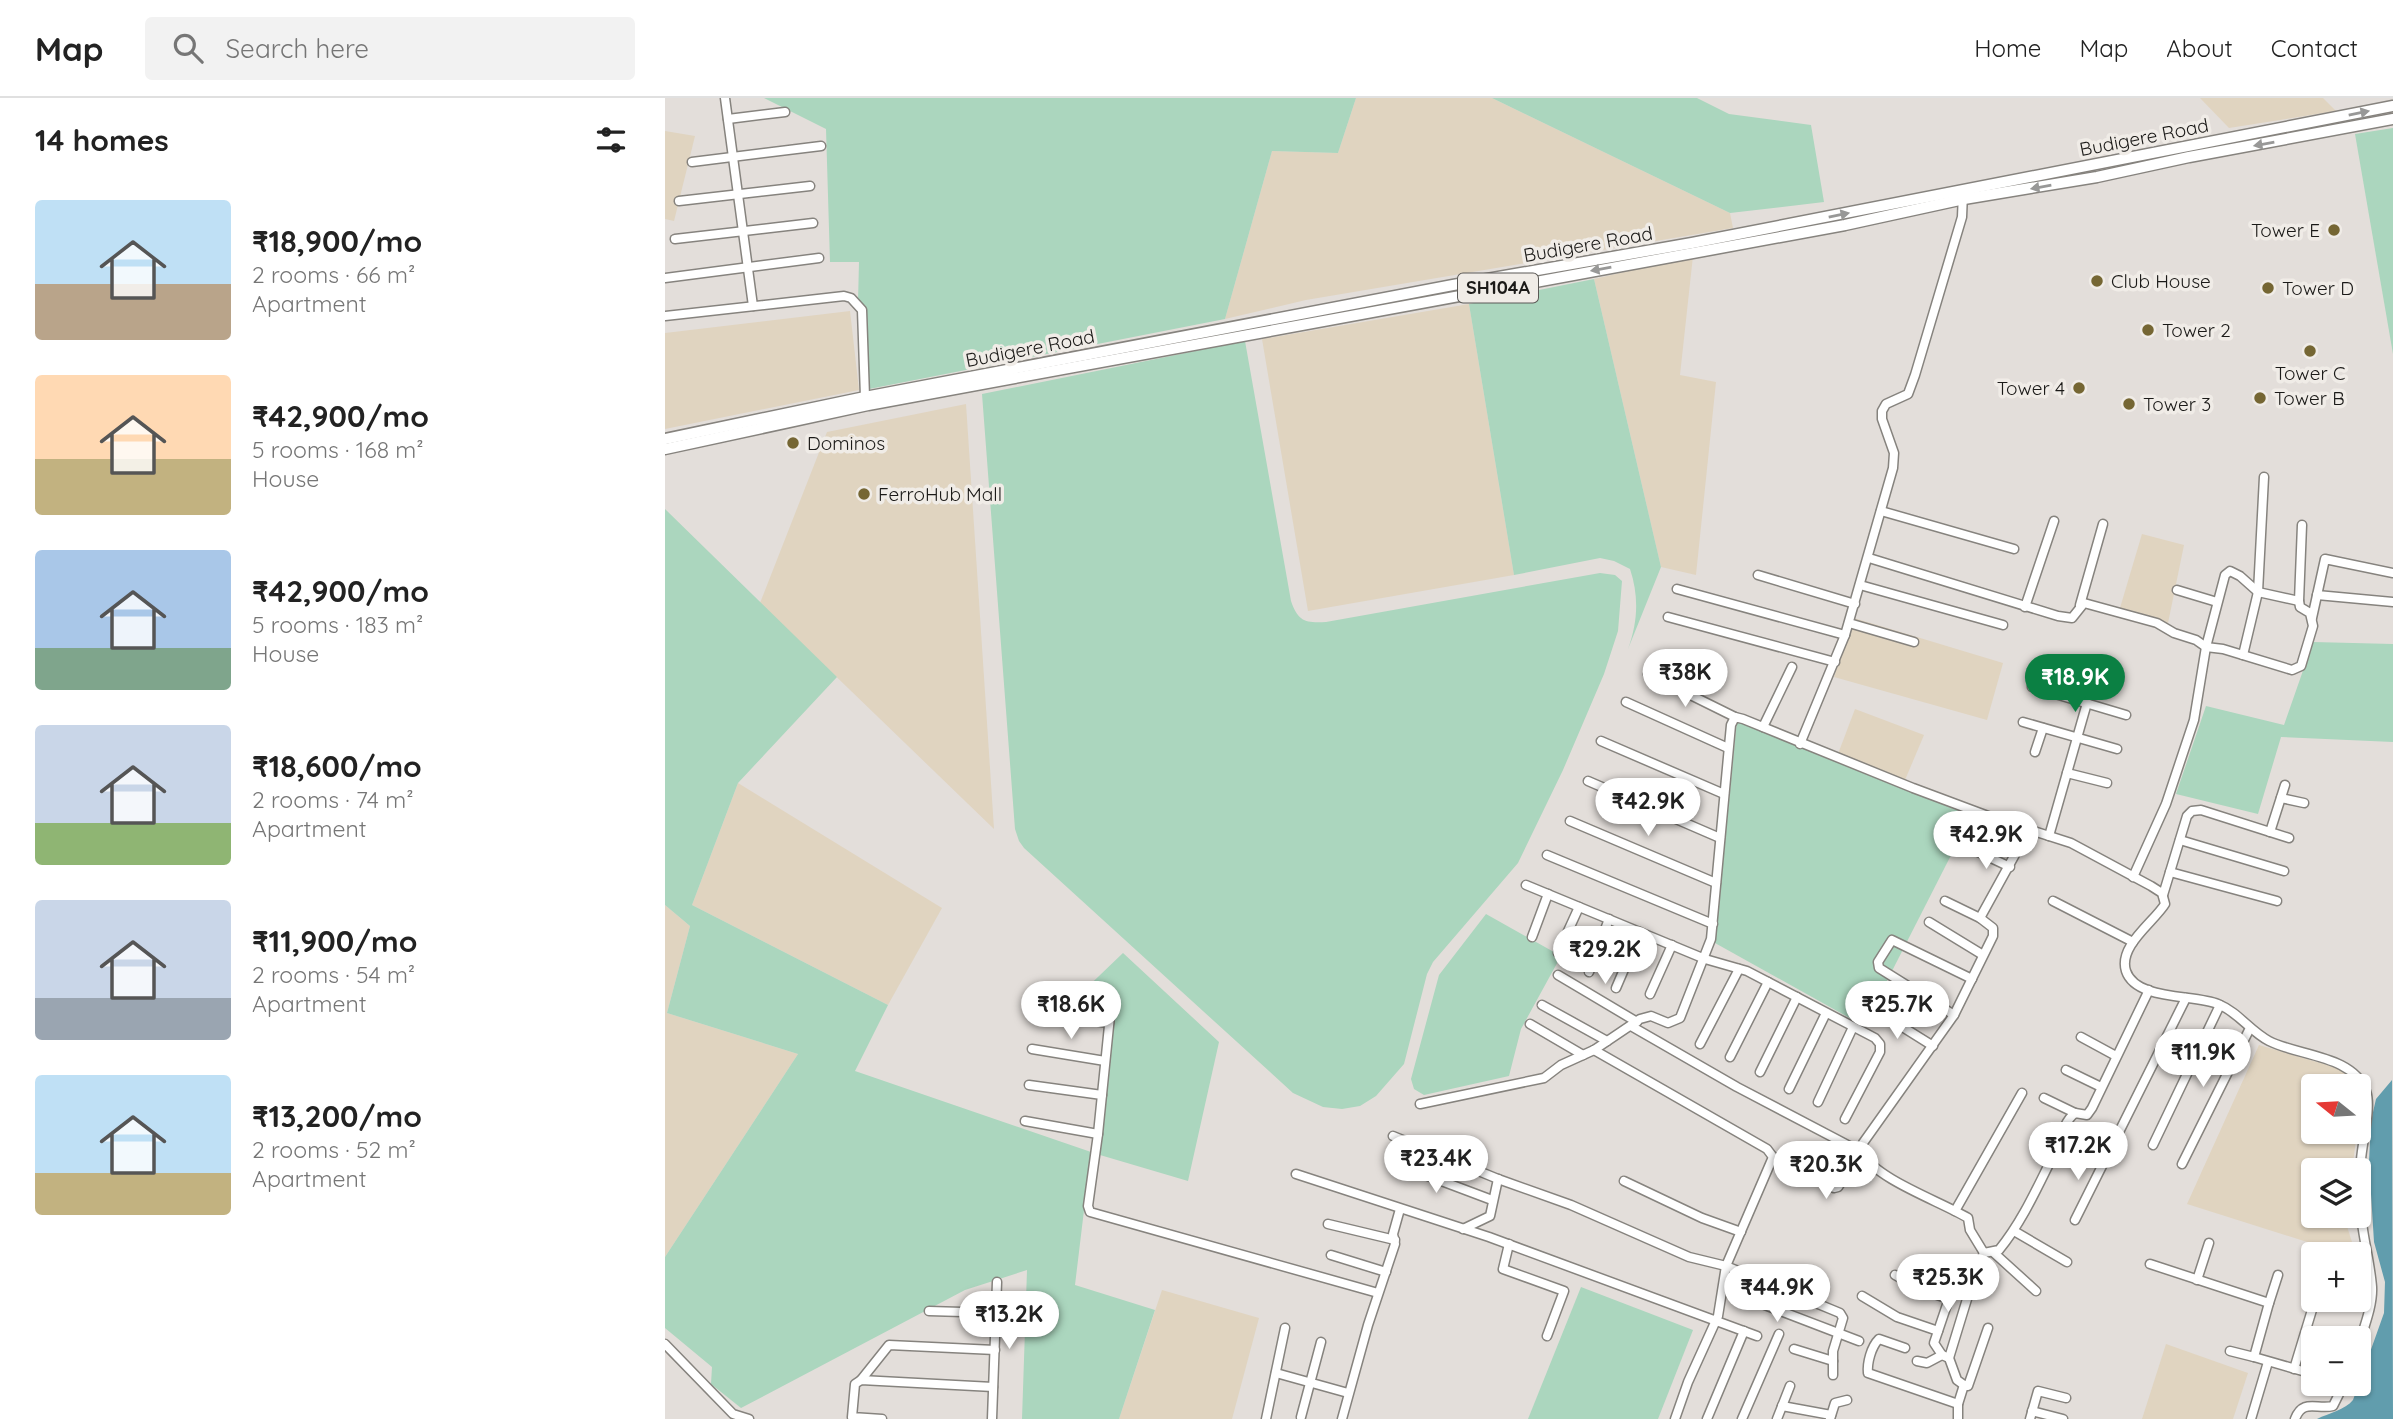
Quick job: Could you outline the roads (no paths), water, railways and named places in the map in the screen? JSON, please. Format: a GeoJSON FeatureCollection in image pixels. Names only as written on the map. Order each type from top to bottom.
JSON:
{"type":"FeatureCollection","features":[{"type":"Feature","properties":{"kind":"main road","name":"Budigere Road"},"geometry":{"type":"LineString","coordinates":[[665,439],[865,397],[1963,195],[2393,106]]}},
{"type":"Feature","properties":{"kind":"main road","name":"Budigere Road"},"geometry":{"type":"LineString","coordinates":[[665,449],[868,405],[1845,225],[1963,195],[2097,177],[2393,119]]}},
{"type":"Feature","properties":{"kind":"street"},"geometry":{"type":"LineString","coordinates":[[725,98],[753,306]]}},
{"type":"Feature","properties":{"kind":"street"},"geometry":{"type":"LineString","coordinates":[[728,119],[785,112]]}},
{"type":"Feature","properties":{"kind":"street"},"geometry":{"type":"LineString","coordinates":[[692,162],[821,146]]}},
{"type":"Feature","properties":{"kind":"street"},"geometry":{"type":"LineString","coordinates":[[679,201],[810,186]]}},
{"type":"Feature","properties":{"kind":"street"},"geometry":{"type":"LineString","coordinates":[[1800,744],[1845,635],[1881,512],[1895,453],[1882,419],[1882,411],[1886,404],[1908,394],[1912,385],[1962,217],[1963,195]]}},
{"type":"Feature","properties":{"kind":"street"},"geometry":{"type":"LineString","coordinates":[[675,239],[813,223]]}},
{"type":"Feature","properties":{"kind":"street"},"geometry":{"type":"LineString","coordinates":[[665,278],[819,258]]}},
{"type":"Feature","properties":{"kind":"street"},"geometry":{"type":"LineString","coordinates":[[665,316],[845,296],[851,298],[862,310],[865,397]]}},
{"type":"Feature","properties":{"kind":"street"},"geometry":{"type":"LineString","coordinates":[[2243,655],[2258,592],[2264,477]]}},
{"type":"Feature","properties":{"kind":"street"},"geometry":{"type":"LineString","coordinates":[[1881,512],[2014,549]]}},
{"type":"Feature","properties":{"kind":"street"},"geometry":{"type":"LineString","coordinates":[[2025,607],[2054,521]]}},
{"type":"Feature","properties":{"kind":"street"},"geometry":{"type":"LineString","coordinates":[[2079,609],[2103,524]]}},
{"type":"Feature","properties":{"kind":"street"},"geometry":{"type":"LineString","coordinates":[[2302,525],[2299,601],[2300,607],[2310,613],[2312,619]]}},
{"type":"Feature","properties":{"kind":"street"},"geometry":{"type":"LineString","coordinates":[[1868,558],[2069,618],[2074,616],[2084,603],[2097,605],[2157,623],[2174,633],[2196,639],[2206,647],[2223,649],[2292,670],[2298,668],[2305,656],[2325,559],[2393,573]]}},
{"type":"Feature","properties":{"kind":"street"},"geometry":{"type":"LineString","coordinates":[[2133,877],[2166,804],[2190,734],[2206,647],[2225,575],[2230,571],[2258,592],[2299,601]]}},
{"type":"Feature","properties":{"kind":"street"},"geometry":{"type":"LineString","coordinates":[[1758,575],[1855,604]]}},
{"type":"Feature","properties":{"kind":"street"},"geometry":{"type":"LineString","coordinates":[[1860,585],[2003,625]]}},
{"type":"Feature","properties":{"kind":"street"},"geometry":{"type":"LineString","coordinates":[[1677,589],[1845,635]]}},
{"type":"Feature","properties":{"kind":"street"},"geometry":{"type":"LineString","coordinates":[[2177,590],[2217,602]]}},
{"type":"Feature","properties":{"kind":"street"},"geometry":{"type":"LineString","coordinates":[[2317,595],[2393,602]]}},
{"type":"Feature","properties":{"kind":"street"},"geometry":{"type":"LineString","coordinates":[[1668,617],[1835,662]]}},
{"type":"Feature","properties":{"kind":"street"},"geometry":{"type":"LineString","coordinates":[[1849,623],[1914,642]]}},
{"type":"Feature","properties":{"kind":"street"},"geometry":{"type":"LineString","coordinates":[[1763,727],[1792,667]]}},
{"type":"Feature","properties":{"kind":"street"},"geometry":{"type":"LineString","coordinates":[[1648,674],[1735,717],[1800,744],[1913,788],[2071,843],[2163,895]]}},
{"type":"Feature","properties":{"kind":"street"},"geometry":{"type":"LineString","coordinates":[[2032,687],[2126,715]]}},
{"type":"Feature","properties":{"kind":"street"},"geometry":{"type":"LineString","coordinates":[[1626,702],[1728,748]]}},
{"type":"Feature","properties":{"kind":"street"},"geometry":{"type":"LineString","coordinates":[[2049,836],[2087,703]]}},
{"type":"Feature","properties":{"kind":"street"},"geometry":{"type":"LineString","coordinates":[[1420,1104],[1532,1082],[1544,1078],[1561,1065],[1594,1050],[1651,1016],[1668,1023],[1680,1018],[1711,939],[1728,748],[1731,725],[1735,717]]}},
{"type":"Feature","properties":{"kind":"street"},"geometry":{"type":"LineString","coordinates":[[2023,722],[2117,749]]}},
{"type":"Feature","properties":{"kind":"street"},"geometry":{"type":"LineString","coordinates":[[2035,752],[2043,728]]}},
{"type":"Feature","properties":{"kind":"street"},"geometry":{"type":"LineString","coordinates":[[1601,741],[1724,794]]}},
{"type":"Feature","properties":{"kind":"street"},"geometry":{"type":"LineString","coordinates":[[2067,773],[2107,783]]}},
{"type":"Feature","properties":{"kind":"street"},"geometry":{"type":"LineString","coordinates":[[1588,781],[1720,838]]}},
{"type":"Feature","properties":{"kind":"street"},"geometry":{"type":"LineString","coordinates":[[2270,832],[2285,785]]}},
{"type":"Feature","properties":{"kind":"street"},"geometry":{"type":"LineString","coordinates":[[2281,797],[2304,803]]}},
{"type":"Feature","properties":{"kind":"street"},"geometry":{"type":"LineString","coordinates":[[2289,838],[2201,810],[2192,811],[2187,816],[2163,895],[2164,907],[2133,942],[2125,965],[2136,984],[2149,990],[2220,1005],[2231,1010],[2270,1042],[2347,1069],[2366,1091],[2367,1110],[2360,1190],[2362,1226],[2372,1286],[2363,1326]]}},
{"type":"Feature","properties":{"kind":"street"},"geometry":{"type":"LineString","coordinates":[[1570,821],[1716,883]]}},
{"type":"Feature","properties":{"kind":"street"},"geometry":{"type":"LineString","coordinates":[[1980,918],[2029,829]]}},
{"type":"Feature","properties":{"kind":"street"},"geometry":{"type":"LineString","coordinates":[[2180,840],[2284,871]]}},
{"type":"Feature","properties":{"kind":"street"},"geometry":{"type":"LineString","coordinates":[[1974,850],[2010,867]]}},
{"type":"Feature","properties":{"kind":"street"},"geometry":{"type":"LineString","coordinates":[[1547,855],[1713,923]]}},
{"type":"Feature","properties":{"kind":"street"},"geometry":{"type":"LineString","coordinates":[[2170,872],[2277,901]]}},
{"type":"Feature","properties":{"kind":"street"},"geometry":{"type":"LineString","coordinates":[[1526,885],[1705,959],[1739,969],[1875,1038],[1880,1044],[1880,1052],[1845,1119]]}},
{"type":"Feature","properties":{"kind":"street"},"geometry":{"type":"LineString","coordinates":[[1532,937],[1548,894]]}},
{"type":"Feature","properties":{"kind":"street"},"geometry":{"type":"LineString","coordinates":[[1594,1050],[1767,1149],[1773,1157],[1834,1188],[1838,1187],[1861,1152],[1863,1143],[1954,1015],[1994,931],[1980,918],[1945,901]]}},
{"type":"Feature","properties":{"kind":"street"},"geometry":{"type":"LineString","coordinates":[[2053,901],[2133,942]]}},
{"type":"Feature","properties":{"kind":"street"},"geometry":{"type":"LineString","coordinates":[[1558,953],[1579,906]]}},
{"type":"Feature","properties":{"kind":"street"},"geometry":{"type":"LineString","coordinates":[[1589,972],[1609,919]]}},
{"type":"Feature","properties":{"kind":"street"},"geometry":{"type":"LineString","coordinates":[[1929,922],[1983,955]]}},
{"type":"Feature","properties":{"kind":"street"},"geometry":{"type":"LineString","coordinates":[[1616,988],[1640,932]]}},
{"type":"Feature","properties":{"kind":"street"},"geometry":{"type":"LineString","coordinates":[[1954,1015],[1879,968],[1878,961],[1892,940],[1972,979]]}},
{"type":"Feature","properties":{"kind":"street"},"geometry":{"type":"LineString","coordinates":[[1650,994],[1672,945]]}},
{"type":"Feature","properties":{"kind":"street"},"geometry":{"type":"LineString","coordinates":[[1700,1044],[1739,969]]}},
{"type":"Feature","properties":{"kind":"street"},"geometry":{"type":"LineString","coordinates":[[1558,975],[1737,1087],[1861,1152],[1865,1160],[1904,1186],[1968,1218],[1970,1230],[1988,1253],[2036,1291]]}},
{"type":"Feature","properties":{"kind":"street"},"geometry":{"type":"LineString","coordinates":[[1730,1057],[1768,982]]}},
{"type":"Feature","properties":{"kind":"street"},"geometry":{"type":"LineString","coordinates":[[2044,1098],[2075,1113],[2087,1115],[2149,990]]}},
{"type":"Feature","properties":{"kind":"street"},"geometry":{"type":"LineString","coordinates":[[1760,1072],[1797,997]]}},
{"type":"Feature","properties":{"kind":"street"},"geometry":{"type":"LineString","coordinates":[[2075,1220],[2186,998]]}},
{"type":"Feature","properties":{"kind":"street"},"geometry":{"type":"LineString","coordinates":[[1542,1005],[1607,1041]]}},
{"type":"Feature","properties":{"kind":"street"},"geometry":{"type":"LineString","coordinates":[[2153,1145],[2220,1005]]}},
{"type":"Feature","properties":{"kind":"street"},"geometry":{"type":"LineString","coordinates":[[1877,1011],[1933,1046]]}},
{"type":"Feature","properties":{"kind":"street"},"geometry":{"type":"LineString","coordinates":[[1789,1088],[1826,1013]]}},
{"type":"Feature","properties":{"kind":"street"},"geometry":{"type":"LineString","coordinates":[[1037,1014],[1109,1019],[1088,1206],[1090,1212],[1378,1293]]}},
{"type":"Feature","properties":{"kind":"street"},"geometry":{"type":"LineString","coordinates":[[1530,1024],[1583,1055]]}},
{"type":"Feature","properties":{"kind":"street"},"geometry":{"type":"LineString","coordinates":[[1818,1102],[1853,1027]]}},
{"type":"Feature","properties":{"kind":"street"},"geometry":{"type":"LineString","coordinates":[[2182,1164],[2251,1028]]}},
{"type":"Feature","properties":{"kind":"street"},"geometry":{"type":"LineString","coordinates":[[2081,1037],[2116,1056]]}},
{"type":"Feature","properties":{"kind":"street"},"geometry":{"type":"LineString","coordinates":[[1032,1049],[1105,1061]]}},
{"type":"Feature","properties":{"kind":"street"},"geometry":{"type":"LineString","coordinates":[[2066,1070],[2101,1087]]}},
{"type":"Feature","properties":{"kind":"street"},"geometry":{"type":"LineString","coordinates":[[1029,1085],[1102,1095]]}},
{"type":"Feature","properties":{"kind":"street"},"geometry":{"type":"LineString","coordinates":[[1955,1211],[2022,1093]]}},
{"type":"Feature","properties":{"kind":"street"},"geometry":{"type":"LineString","coordinates":[[1945,1357],[1973,1280],[1988,1253],[1999,1250],[2014,1230],[2055,1153],[2069,1117],[2075,1113]]}},
{"type":"Feature","properties":{"kind":"street"},"geometry":{"type":"LineString","coordinates":[[1025,1121],[1098,1134]]}},
{"type":"Feature","properties":{"kind":"street"},"geometry":{"type":"LineString","coordinates":[[1393,1136],[1498,1179],[1571,1205],[1689,1257],[1726,1266],[1840,1313],[1843,1318],[1833,1351],[1833,1375]]}},
{"type":"Feature","properties":{"kind":"street"},"geometry":{"type":"LineString","coordinates":[[1675,1419],[1688,1382],[1716,1320],[1726,1266],[1773,1157]]}},
{"type":"Feature","properties":{"kind":"street"},"geometry":{"type":"LineString","coordinates":[[1391,1162],[1492,1200]]}},
{"type":"Feature","properties":{"kind":"street"},"geometry":{"type":"LineString","coordinates":[[1296,1174],[1509,1244],[1757,1336]]}},
{"type":"Feature","properties":{"kind":"street"},"geometry":{"type":"LineString","coordinates":[[1463,1229],[1490,1216],[1498,1179]]}},
{"type":"Feature","properties":{"kind":"street"},"geometry":{"type":"LineString","coordinates":[[1624,1181],[1702,1218],[1741,1232]]}},
{"type":"Feature","properties":{"kind":"street"},"geometry":{"type":"LineString","coordinates":[[1342,1419],[1395,1240],[1393,1234],[1400,1209]]}},
{"type":"Feature","properties":{"kind":"street"},"geometry":{"type":"LineString","coordinates":[[1328,1224],[1395,1240]]}},
{"type":"Feature","properties":{"kind":"street"},"geometry":{"type":"LineString","coordinates":[[2014,1230],[2067,1262]]}},
{"type":"Feature","properties":{"kind":"street"},"geometry":{"type":"LineString","coordinates":[[2197,1280],[2210,1243]]}},
{"type":"Feature","properties":{"kind":"street"},"geometry":{"type":"LineString","coordinates":[[1509,1244],[1503,1269],[1564,1291],[1547,1336]]}},
{"type":"Feature","properties":{"kind":"street"},"geometry":{"type":"LineString","coordinates":[[1331,1255],[1386,1272]]}},
{"type":"Feature","properties":{"kind":"street"},"geometry":{"type":"LineString","coordinates":[[2150,1264],[2269,1303]]}},
{"type":"Feature","properties":{"kind":"street"},"geometry":{"type":"LineString","coordinates":[[1895,1275],[1920,1289],[1949,1299]]}},
{"type":"Feature","properties":{"kind":"street"},"geometry":{"type":"LineString","coordinates":[[2254,1357],[2278,1275]]}},
{"type":"Feature","properties":{"kind":"street"},"geometry":{"type":"LineString","coordinates":[[1973,1280],[1957,1276],[1934,1343],[1957,1380],[1964,1385],[1968,1386],[1987,1328]]}},
{"type":"Feature","properties":{"kind":"street"},"geometry":{"type":"LineString","coordinates":[[992,1419],[997,1282]]}},
{"type":"Feature","properties":{"kind":"street"},"geometry":{"type":"LineString","coordinates":[[1723,1289],[1859,1341]]}},
{"type":"Feature","properties":{"kind":"street"},"geometry":{"type":"LineString","coordinates":[[1862,1296],[1897,1317],[1938,1331]]}},
{"type":"Feature","properties":{"kind":"street"},"geometry":{"type":"LineString","coordinates":[[929,1311],[996,1312]]}},
{"type":"Feature","properties":{"kind":"street"},"geometry":{"type":"LineString","coordinates":[[2294,1369],[2311,1312]]}},
{"type":"Feature","properties":{"kind":"street"},"geometry":{"type":"LineString","coordinates":[[1266,1419],[1285,1328]]}},
{"type":"Feature","properties":{"kind":"street"},"geometry":{"type":"LineString","coordinates":[[1707,1419],[1744,1331]]}},
{"type":"Feature","properties":{"kind":"street"},"geometry":{"type":"LineString","coordinates":[[1742,1419],[1779,1334]]}},
{"type":"Feature","properties":{"kind":"street"},"geometry":{"type":"LineString","coordinates":[[1905,1348],[1879,1339],[1875,1342],[1867,1366],[1868,1373],[1958,1404]]}},
{"type":"Feature","properties":{"kind":"street"},"geometry":{"type":"LineString","coordinates":[[1301,1418],[1321,1342]]}},
{"type":"Feature","properties":{"kind":"street"},"geometry":{"type":"LineString","coordinates":[[665,1344],[733,1414],[749,1419]]}},
{"type":"Feature","properties":{"kind":"street"},"geometry":{"type":"LineString","coordinates":[[882,1419],[852,1417],[855,1384],[890,1345],[995,1350]]}},
{"type":"Feature","properties":{"kind":"street"},"geometry":{"type":"LineString","coordinates":[[1794,1349],[1833,1361]]}},
{"type":"Feature","properties":{"kind":"street"},"geometry":{"type":"LineString","coordinates":[[2230,1351],[2301,1371]]}},
{"type":"Feature","properties":{"kind":"street"},"geometry":{"type":"LineString","coordinates":[[1917,1361],[1927,1363],[1945,1357]]}},
{"type":"Feature","properties":{"kind":"street"},"geometry":{"type":"LineString","coordinates":[[2251,1419],[2269,1362]]}},
{"type":"Feature","properties":{"kind":"street"},"geometry":{"type":"LineString","coordinates":[[1276,1373],[1348,1393]]}},
{"type":"Feature","properties":{"kind":"street"},"geometry":{"type":"LineString","coordinates":[[861,1380],[993,1387]]}},
{"type":"Feature","properties":{"kind":"street"},"geometry":{"type":"LineString","coordinates":[[1958,1419],[1958,1404],[1964,1385]]}},
{"type":"Feature","properties":{"kind":"street"},"geometry":{"type":"LineString","coordinates":[[1777,1419],[1790,1386]]}},
{"type":"Feature","properties":{"kind":"street"},"geometry":{"type":"LineString","coordinates":[[2063,1419],[2031,1415],[2038,1391],[2066,1398]]}},
{"type":"Feature","properties":{"kind":"street"},"geometry":{"type":"LineString","coordinates":[[2295,1419],[2299,1410],[2305,1406],[2333,1406],[2338,1396]]}},
{"type":"Feature","properties":{"kind":"street"},"geometry":{"type":"LineString","coordinates":[[1782,1406],[1830,1417],[1835,1403],[1847,1401]]}},
{"type":"Feature","properties":{"kind":"water"},"geometry":{"type":"Polygon","coordinates":[[[2392,1080],[2393,1419],[2317,1419],[2341,1409],[2354,1396],[2371,1396],[2371,1349],[2384,1313],[2385,1282],[2374,1242],[2369,1158],[2371,1121],[2376,1099],[2392,1080]]]}},
{"type":"Feature","properties":{"kind":"place","name":"Tower E"},"geometry":{"type":"Point","coordinates":[2334,230]}},
{"type":"Feature","properties":{"kind":"place","name":"Club House"},"geometry":{"type":"Point","coordinates":[2097,281]}},
{"type":"Feature","properties":{"kind":"place","name":"Tower D"},"geometry":{"type":"Point","coordinates":[2268,288]}},
{"type":"Feature","properties":{"kind":"place","name":"Tower 2"},"geometry":{"type":"Point","coordinates":[2148,330]}},
{"type":"Feature","properties":{"kind":"place","name":"Tower C"},"geometry":{"type":"Point","coordinates":[2310,351]}},
{"type":"Feature","properties":{"kind":"place","name":"Tower 4"},"geometry":{"type":"Point","coordinates":[2079,388]}},
{"type":"Feature","properties":{"kind":"place","name":"Tower B"},"geometry":{"type":"Point","coordinates":[2260,398]}},
{"type":"Feature","properties":{"kind":"place","name":"Tower 3"},"geometry":{"type":"Point","coordinates":[2129,404]}},
{"type":"Feature","properties":{"kind":"place","name":"Dominos"},"geometry":{"type":"Point","coordinates":[793,443]}},
{"type":"Feature","properties":{"kind":"place","name":"FerroHub Mall"},"geometry":{"type":"Point","coordinates":[864,494]}}]}
